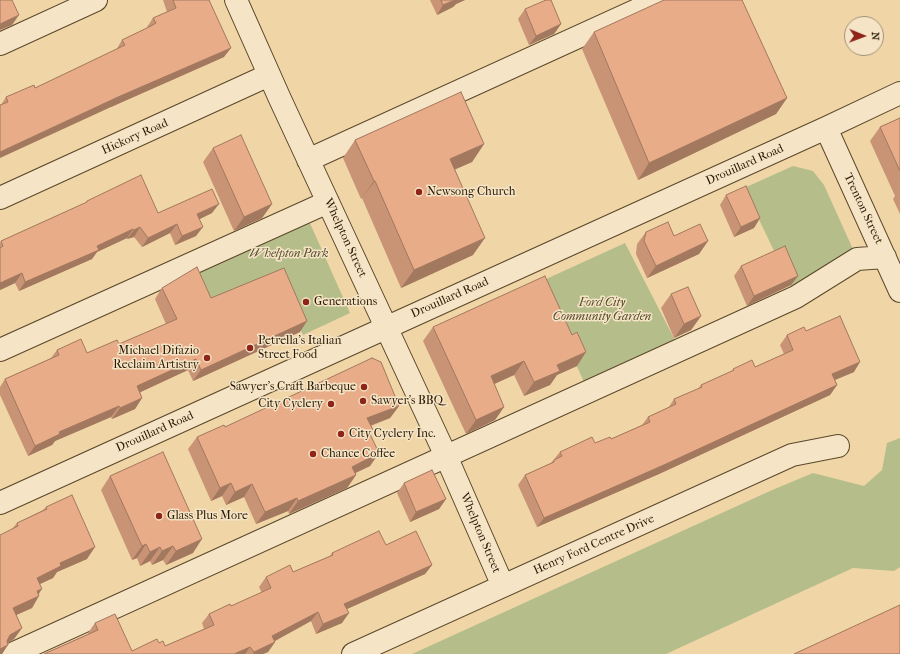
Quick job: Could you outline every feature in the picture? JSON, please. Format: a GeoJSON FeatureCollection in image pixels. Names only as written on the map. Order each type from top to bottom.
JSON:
{"type":"FeatureCollection","features":[{"type":"Feature","properties":{"kind":"street"},"geometry":{"type":"LineString","coordinates":[[0,44],[96,0]]}},
{"type":"Feature","properties":{"kind":"street","name":"Whelpton Street"},"geometry":{"type":"LineString","coordinates":[[236,0],[308,160],[446,456],[503,586]]}},
{"type":"Feature","properties":{"kind":"street"},"geometry":{"type":"LineString","coordinates":[[308,160],[660,0]]}},
{"type":"Feature","properties":{"kind":"street","name":"Hickory Road"},"geometry":{"type":"LineString","coordinates":[[0,198],[269,75]]}},
{"type":"Feature","properties":{"kind":"street","name":"Drouillard Road"},"geometry":{"type":"LineString","coordinates":[[0,503],[900,93]]}},
{"type":"Feature","properties":{"kind":"street","name":"Trenton Street"},"geometry":{"type":"LineString","coordinates":[[826,128],[900,291]]}},
{"type":"Feature","properties":{"kind":"street"},"geometry":{"type":"LineString","coordinates":[[0,350],[328,202]]}},
{"type":"Feature","properties":{"kind":"street"},"geometry":{"type":"LineString","coordinates":[[12,654],[796,297],[857,259],[885,257]]}},
{"type":"Feature","properties":{"kind":"street","name":"Henry Ford Centre Drive"},"geometry":{"type":"LineString","coordinates":[[353,654],[792,455],[838,446]]}},
{"type":"Feature","properties":{"kind":"green space"},"geometry":{"type":"Polygon","coordinates":[[[793,166],[813,171],[824,185],[861,267],[796,297],[744,188],[793,166]]]}},
{"type":"Feature","properties":{"kind":"green space","name":"Whelpton Park"},"geometry":{"type":"Polygon","coordinates":[[[305,212],[350,313],[303,335],[278,283],[206,317],[186,266],[305,212]]]}},
{"type":"Feature","properties":{"kind":"green space","name":"Ford City Community Garden"},"geometry":{"type":"Polygon","coordinates":[[[625,243],[680,350],[588,391],[568,346],[533,285],[625,243]]]}},
{"type":"Feature","properties":{"kind":"green space"},"geometry":{"type":"Polygon","coordinates":[[[900,438],[900,567],[894,571],[853,568],[666,654],[412,654],[770,491],[813,473],[864,486],[882,470],[887,443],[900,438]]]}},
{"type":"Feature","properties":{"kind":"building"},"geometry":{"type":"Polygon","coordinates":[[[0,0],[12,0],[19,15],[0,24],[0,0]]]}},
{"type":"Feature","properties":{"kind":"building"},"geometry":{"type":"Polygon","coordinates":[[[173,0],[209,0],[231,48],[118,97],[0,152],[0,105],[8,102],[6,97],[34,85],[35,88],[125,45],[122,40],[156,23],[153,18],[176,8],[173,0]]]}},
{"type":"Feature","properties":{"kind":"building"},"geometry":{"type":"Polygon","coordinates":[[[441,0],[455,0],[443,5],[441,0]]]}},
{"type":"Feature","properties":{"kind":"building"},"geometry":{"type":"Polygon","coordinates":[[[546,0],[551,0],[561,24],[536,36],[525,9],[546,0]]]}},
{"type":"Feature","properties":{"kind":"building"},"geometry":{"type":"Polygon","coordinates":[[[664,0],[742,0],[787,98],[649,163],[594,32],[664,0]]]}},
{"type":"Feature","properties":{"kind":"building","name":"Newsong Church"},"geometry":{"type":"Polygon","coordinates":[[[461,92],[484,144],[450,159],[485,238],[414,270],[375,181],[355,140],[461,92]]]}},
{"type":"Feature","properties":{"kind":"building"},"geometry":{"type":"Polygon","coordinates":[[[900,118],[900,171],[880,127],[900,118]]]}},
{"type":"Feature","properties":{"kind":"building"},"geometry":{"type":"Polygon","coordinates":[[[241,135],[272,204],[244,217],[213,148],[241,135]]]}},
{"type":"Feature","properties":{"kind":"building"},"geometry":{"type":"Polygon","coordinates":[[[141,175],[158,213],[212,189],[219,204],[197,214],[203,227],[182,236],[177,224],[148,238],[140,227],[97,246],[99,250],[25,282],[22,273],[0,283],[0,248],[3,246],[1,241],[87,202],[141,175]]]}},
{"type":"Feature","properties":{"kind":"building"},"geometry":{"type":"Polygon","coordinates":[[[746,186],[760,218],[741,227],[726,195],[746,186]]]}},
{"type":"Feature","properties":{"kind":"building"},"geometry":{"type":"Polygon","coordinates":[[[668,222],[674,236],[700,224],[708,241],[656,266],[644,241],[646,232],[668,222]]]}},
{"type":"Feature","properties":{"kind":"building"},"geometry":{"type":"Polygon","coordinates":[[[785,246],[798,276],[754,296],[741,266],[785,246]]]}},
{"type":"Feature","properties":{"kind":"building"},"geometry":{"type":"Polygon","coordinates":[[[197,267],[211,298],[284,268],[307,321],[201,370],[196,359],[137,386],[142,398],[120,408],[119,406],[59,432],[60,434],[35,446],[5,379],[59,355],[57,350],[81,339],[87,353],[117,340],[119,344],[177,319],[162,288],[197,267]]]}},
{"type":"Feature","properties":{"kind":"building"},"geometry":{"type":"Polygon","coordinates":[[[545,276],[572,335],[577,332],[586,352],[557,365],[560,371],[534,382],[524,361],[491,376],[504,407],[476,420],[433,327],[545,276]]]}},
{"type":"Feature","properties":{"kind":"building"},"geometry":{"type":"Polygon","coordinates":[[[688,287],[701,316],[684,324],[671,294],[688,287]]]}},
{"type":"Feature","properties":{"kind":"building"},"geometry":{"type":"Polygon","coordinates":[[[840,316],[860,362],[832,374],[837,385],[666,464],[544,518],[525,475],[554,462],[554,460],[562,456],[560,452],[592,437],[595,443],[610,437],[611,439],[650,422],[648,417],[676,404],[674,399],[702,387],[701,385],[752,360],[755,367],[793,350],[787,335],[804,327],[806,331],[840,316]]]}},
{"type":"Feature","properties":{"kind":"building"},"geometry":{"type":"Polygon","coordinates":[[[372,358],[381,362],[399,406],[367,418],[373,430],[369,432],[379,453],[352,467],[356,475],[298,501],[297,498],[265,512],[252,484],[235,492],[231,483],[220,488],[197,437],[224,425],[225,427],[372,358]]]}},
{"type":"Feature","properties":{"kind":"building"},"geometry":{"type":"Polygon","coordinates":[[[163,452],[202,539],[176,551],[173,546],[162,551],[160,547],[150,552],[146,544],[142,546],[110,476],[163,452]]]}},
{"type":"Feature","properties":{"kind":"building"},"geometry":{"type":"Polygon","coordinates":[[[432,470],[446,499],[416,512],[404,483],[432,470]]]}},
{"type":"Feature","properties":{"kind":"building"},"geometry":{"type":"Polygon","coordinates":[[[72,495],[95,547],[60,563],[61,566],[37,578],[42,589],[37,591],[39,596],[13,608],[22,628],[10,635],[7,641],[8,645],[0,649],[0,535],[18,526],[17,523],[72,495]]]}},
{"type":"Feature","properties":{"kind":"building"},"geometry":{"type":"Polygon","coordinates":[[[379,531],[386,545],[416,531],[432,565],[344,604],[349,613],[323,624],[318,612],[272,636],[275,642],[254,652],[250,647],[234,654],[44,654],[98,630],[95,623],[115,614],[132,651],[157,639],[159,643],[163,641],[165,646],[214,625],[209,614],[271,588],[266,577],[290,565],[293,572],[333,555],[332,553],[379,531]]]}},
{"type":"Feature","properties":{"kind":"building"},"geometry":{"type":"Polygon","coordinates":[[[900,605],[900,654],[794,654],[900,605]]]}},
{"type":"Feature","properties":{"kind":"place","name":"Newsong Church"},"geometry":{"type":"Point","coordinates":[419,192]}},
{"type":"Feature","properties":{"kind":"place","name":"Generations"},"geometry":{"type":"Point","coordinates":[306,302]}},
{"type":"Feature","properties":{"kind":"place","name":"Petrella's Italian Street Food"},"geometry":{"type":"Point","coordinates":[250,348]}},
{"type":"Feature","properties":{"kind":"place","name":"Michael Difazio Reclaim Artistry"},"geometry":{"type":"Point","coordinates":[207,358]}},
{"type":"Feature","properties":{"kind":"place","name":"Sawyer's Craft Barbeque"},"geometry":{"type":"Point","coordinates":[364,387]}},
{"type":"Feature","properties":{"kind":"place","name":"Sawyer's BBQ"},"geometry":{"type":"Point","coordinates":[363,401]}},
{"type":"Feature","properties":{"kind":"place","name":"City Cyclery"},"geometry":{"type":"Point","coordinates":[331,404]}},
{"type":"Feature","properties":{"kind":"place","name":"City Cyclery Inc."},"geometry":{"type":"Point","coordinates":[341,434]}},
{"type":"Feature","properties":{"kind":"place","name":"Chance Coffee"},"geometry":{"type":"Point","coordinates":[313,454]}},
{"type":"Feature","properties":{"kind":"place","name":"Glass Plus More"},"geometry":{"type":"Point","coordinates":[159,516]}}]}
